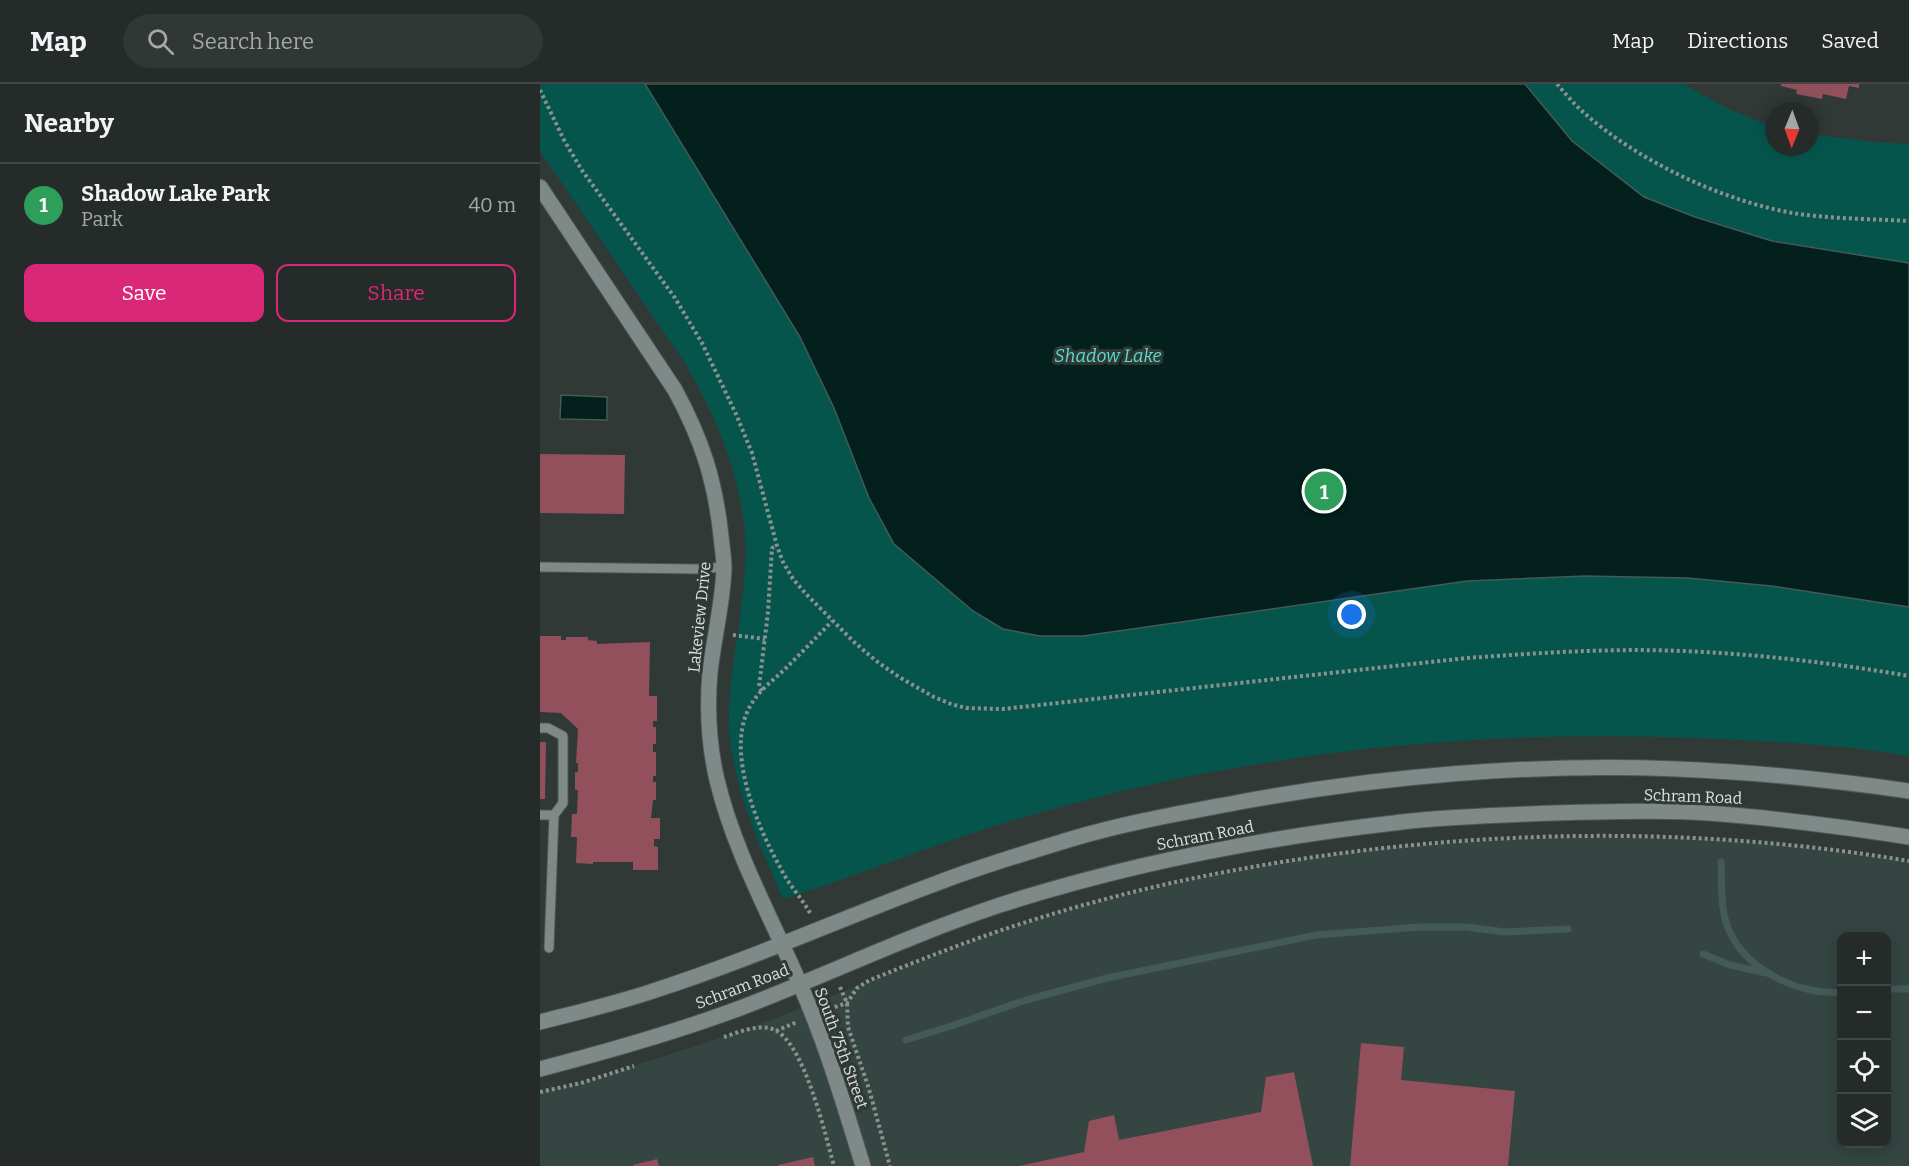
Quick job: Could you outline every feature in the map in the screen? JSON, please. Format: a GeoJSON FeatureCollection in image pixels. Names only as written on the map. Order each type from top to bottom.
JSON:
{"type":"FeatureCollection","features":[{"type":"Feature","properties":{"kind":"main road","name":"Lakeview Drive"},"geometry":{"type":"LineString","coordinates":[[540,187],[675,390],[692,422],[712,481],[718,510],[724,567],[710,672],[709,707],[717,778],[736,840],[782,944]]}},
{"type":"Feature","properties":{"kind":"main road","name":"Schram Road"},"geometry":{"type":"LineString","coordinates":[[540,1022],[656,990],[782,944],[942,881],[1073,838],[1133,822],[1326,787],[1490,772],[1592,768],[1675,769],[1754,774],[1841,781],[1909,791]]}},
{"type":"Feature","properties":{"kind":"main road","name":"Schram Road"},"geometry":{"type":"LineString","coordinates":[[540,1069],[657,1036],[743,1007],[948,923],[1060,887],[1223,848],[1385,824],[1554,813],[1690,812],[1773,819],[1909,837]]}},
{"type":"Feature","properties":{"kind":"main road","name":"South 75th Street"},"geometry":{"type":"LineString","coordinates":[[782,944],[800,983],[830,1063],[863,1166]]}},
{"type":"Feature","properties":{"kind":"lane"},"geometry":{"type":"LineString","coordinates":[[540,567],[698,569],[724,567]]}},
{"type":"Feature","properties":{"kind":"lane"},"geometry":{"type":"LineString","coordinates":[[540,728],[548,728],[563,736],[563,802],[554,815],[549,948]]}},
{"type":"Feature","properties":{"kind":"lane"},"geometry":{"type":"LineString","coordinates":[[540,815],[554,815]]}},
{"type":"Feature","properties":{"kind":"path"},"geometry":{"type":"LineString","coordinates":[[1557,84],[1582,111],[1629,147],[1678,175],[1718,192],[1757,205],[1800,214],[1909,221]]}},
{"type":"Feature","properties":{"kind":"path"},"geometry":{"type":"LineString","coordinates":[[540,90],[581,169],[675,298],[702,343],[752,453],[777,546],[793,579],[832,621],[875,660],[934,697],[951,704],[983,709],[1032,706],[1444,660],[1541,652],[1724,653],[1833,664],[1909,676]]}},
{"type":"Feature","properties":{"kind":"path"},"geometry":{"type":"LineString","coordinates":[[762,690],[759,687],[768,612],[772,548],[777,546]]}},
{"type":"Feature","properties":{"kind":"path"},"geometry":{"type":"LineString","coordinates":[[810,912],[780,868],[748,795],[740,747],[742,730],[751,704],[762,690],[832,621]]}},
{"type":"Feature","properties":{"kind":"path"},"geometry":{"type":"LineString","coordinates":[[716,634],[765,639]]}},
{"type":"Feature","properties":{"kind":"path"},"geometry":{"type":"LineString","coordinates":[[891,1166],[848,1027],[847,1003],[857,988],[870,980],[991,934],[1068,911],[1189,880],[1300,859],[1368,850],[1475,841],[1575,837],[1711,839],[1794,846],[1909,861]]}},
{"type":"Feature","properties":{"kind":"path"},"geometry":{"type":"LineString","coordinates":[[776,1030],[794,1049],[802,1065],[834,1166]]}},
{"type":"Feature","properties":{"kind":"shaded area"},"geometry":{"type":"Polygon","coordinates":[[[1575,837],[1711,839],[1794,846],[1909,861],[1909,1166],[540,1166],[540,1092],[581,1083],[745,1030],[991,934],[1090,904],[1189,880],[1300,859],[1390,847],[1575,837]]]}},
{"type":"Feature","properties":{"kind":"green space","name":"Shadow Lake"},"geometry":{"type":"Polygon","coordinates":[[[540,84],[1684,84],[1728,108],[1765,123],[1765,156],[1819,156],[1819,135],[1909,144],[1909,756],[1814,744],[1644,736],[1492,739],[1341,752],[1266,762],[1192,776],[1083,801],[979,831],[783,899],[747,812],[731,745],[730,691],[743,593],[746,548],[742,508],[731,465],[716,423],[685,363],[540,151],[540,84]]]}},
{"type":"Feature","properties":{"kind":"water","name":"Shadow Lake"},"geometry":{"type":"Polygon","coordinates":[[[645,84],[1525,84],[1572,141],[1644,197],[1695,217],[1772,241],[1909,263],[1909,607],[1771,586],[1688,578],[1585,576],[1467,581],[1083,636],[1040,636],[1003,629],[973,611],[894,544],[869,498],[834,408],[800,337],[645,84]]]}},
{"type":"Feature","properties":{"kind":"water"},"geometry":{"type":"Polygon","coordinates":[[[561,395],[607,397],[607,420],[560,419],[561,395]]]}},
{"type":"Feature","properties":{"kind":"building"},"geometry":{"type":"Polygon","coordinates":[[[1781,84],[1859,84],[1859,88],[1849,86],[1846,99],[1823,94],[1822,99],[1796,94],[1797,90],[1781,86],[1781,84]]]}},
{"type":"Feature","properties":{"kind":"building"},"geometry":{"type":"Polygon","coordinates":[[[540,454],[625,455],[624,514],[540,513],[540,454]]]}},
{"type":"Feature","properties":{"kind":"building"},"geometry":{"type":"Polygon","coordinates":[[[540,636],[561,636],[561,640],[566,640],[566,637],[588,637],[588,640],[597,641],[597,644],[650,642],[649,696],[657,696],[657,721],[653,721],[653,727],[656,727],[656,744],[653,744],[653,752],[656,752],[656,776],[653,776],[653,782],[656,782],[656,800],[653,800],[651,818],[660,818],[660,839],[654,839],[654,846],[658,847],[658,870],[633,870],[633,862],[576,863],[577,837],[571,837],[572,814],[577,814],[578,790],[575,790],[575,772],[578,772],[578,763],[576,763],[578,729],[561,713],[540,712],[540,636]]]}},
{"type":"Feature","properties":{"kind":"building"},"geometry":{"type":"Polygon","coordinates":[[[540,742],[546,742],[545,799],[540,799],[540,742]]]}},
{"type":"Feature","properties":{"kind":"building"},"geometry":{"type":"Polygon","coordinates":[[[1361,1043],[1404,1047],[1401,1080],[1515,1091],[1508,1166],[1350,1166],[1361,1043]]]}},
{"type":"Feature","properties":{"kind":"building"},"geometry":{"type":"Polygon","coordinates":[[[1294,1072],[1313,1166],[1019,1166],[1084,1152],[1089,1121],[1114,1115],[1119,1140],[1261,1112],[1266,1077],[1294,1072]]]}},
{"type":"Feature","properties":{"kind":"building"},"geometry":{"type":"Polygon","coordinates":[[[813,1157],[815,1166],[778,1166],[778,1165],[813,1157]]]}},
{"type":"Feature","properties":{"kind":"building"},"geometry":{"type":"Polygon","coordinates":[[[657,1159],[659,1166],[633,1166],[633,1165],[657,1159]]]}},
{"type":"Feature","properties":{"kind":"waterway"},"geometry":{"type":"LineString","coordinates":[[1721,862],[1724,915],[1733,938],[1744,952],[1757,965],[1789,983],[1806,989],[1837,992]]}},
{"type":"Feature","properties":{"kind":"waterway"},"geometry":{"type":"LineString","coordinates":[[906,1040],[1026,1000],[1107,978],[1316,935],[1420,927],[1466,927],[1505,932],[1568,929]]}},
{"type":"Feature","properties":{"kind":"waterway"},"geometry":{"type":"LineString","coordinates":[[1703,954],[1730,965],[1766,973]]}},
{"type":"Feature","properties":{"kind":"waterway"},"geometry":{"type":"LineString","coordinates":[[1891,989],[1909,989]]}},
{"type":"Feature","properties":{"kind":"place","name":"Shadow Lake Park"},"geometry":{"type":"Point","coordinates":[1324,491]}}]}
